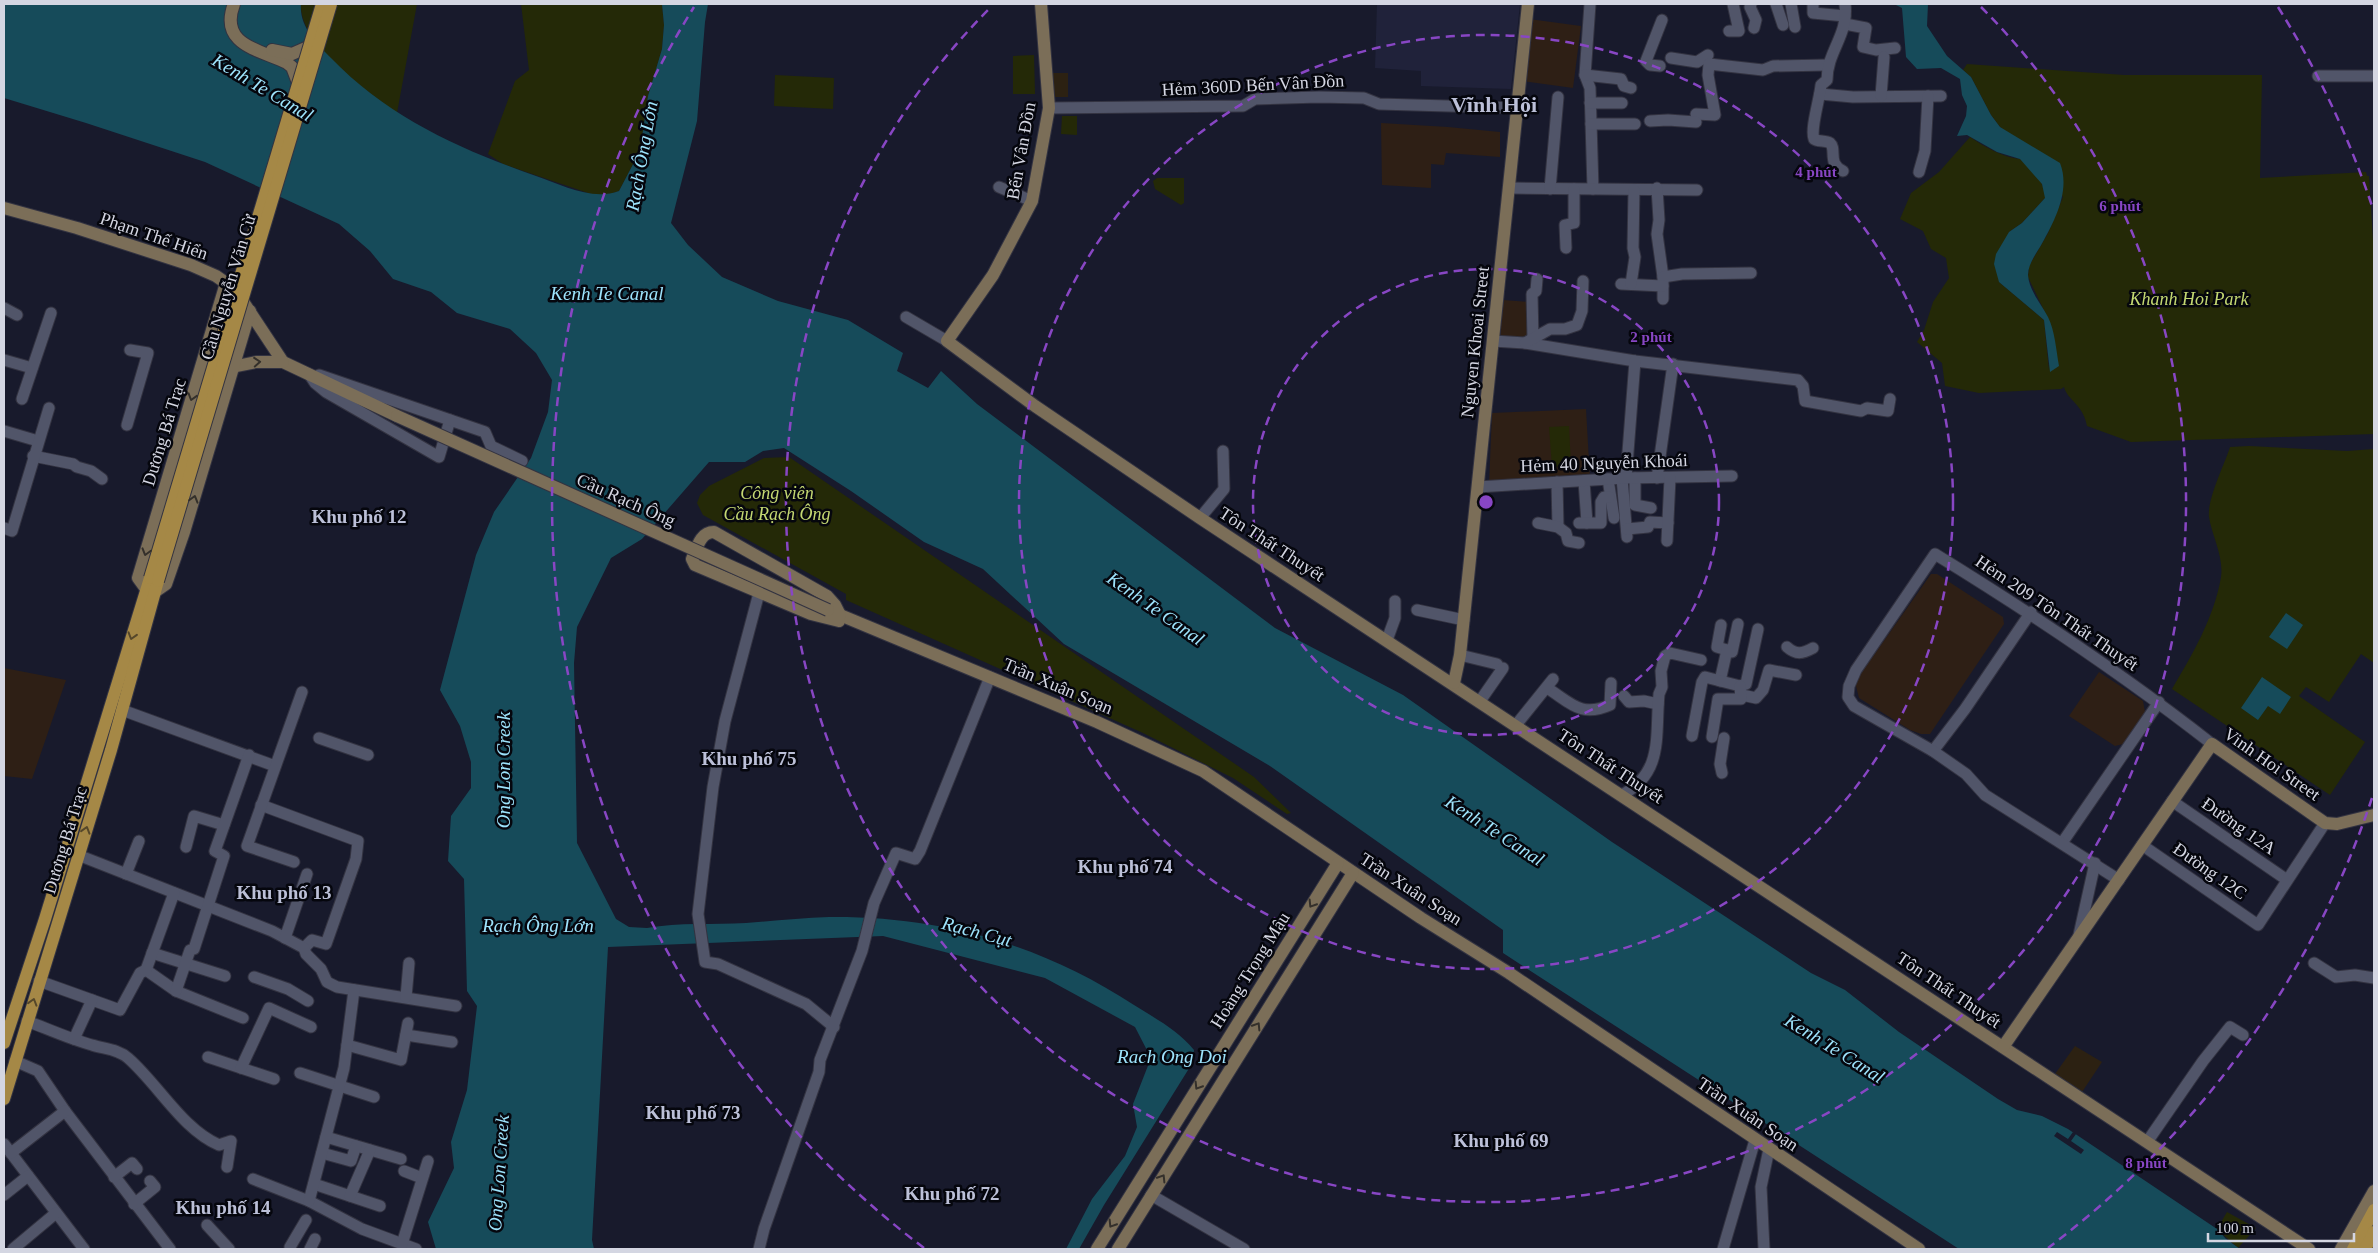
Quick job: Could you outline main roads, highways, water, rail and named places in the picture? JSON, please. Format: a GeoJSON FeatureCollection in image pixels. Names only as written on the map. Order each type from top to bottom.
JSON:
{"type":"FeatureCollection","features":[{"type":"Feature","properties":{"kind":"main road"},"geometry":{"type":"LineString","coordinates":[[234,4],[232,22],[240,41],[250,48],[287,63],[292,67],[298,83]]}},
{"type":"Feature","properties":{"kind":"main road"},"geometry":{"type":"LineString","coordinates":[[240,4],[237,14],[239,27],[241,33],[252,43],[286,54],[298,52],[308,47]]}},
{"type":"Feature","properties":{"kind":"main road","name":"Cầu Nguyễn Văn Cừ"},"geometry":{"type":"LineString","coordinates":[[153,585],[322,4]]}},
{"type":"Feature","properties":{"kind":"main road","name":"Cầu Nguyễn Văn Cừ"},"geometry":{"type":"LineString","coordinates":[[153,585],[332,4]]}},
{"type":"Feature","properties":{"kind":"main road","name":"Bến Vân Đồn"},"geometry":{"type":"LineString","coordinates":[[947,342],[994,275],[1032,202],[1049,108],[1041,4]]}},
{"type":"Feature","properties":{"kind":"main road","name":"Nguyen Khoai Street"},"geometry":{"type":"LineString","coordinates":[[1454,683],[1460,655],[1464,620],[1528,4]]}},
{"type":"Feature","properties":{"kind":"main road","name":"Phạm Thế Hiển"},"geometry":{"type":"LineString","coordinates":[[4,208],[77,228],[191,265],[226,283],[250,311],[283,362]]}},
{"type":"Feature","properties":{"kind":"main road","name":"Dương Bá Trạc"},"geometry":{"type":"LineString","coordinates":[[226,283],[138,578],[153,585],[166,584],[184,532],[250,311]]}},
{"type":"Feature","properties":{"kind":"main road","name":"Tôn Thất Thuyết"},"geometry":{"type":"LineString","coordinates":[[947,342],[1035,406],[1200,518],[1454,683],[2309,1249]]}},
{"type":"Feature","properties":{"kind":"main road"},"geometry":{"type":"LineString","coordinates":[[202,366],[213,363],[219,364],[231,371],[256,362],[283,362]]}},
{"type":"Feature","properties":{"kind":"main road","name":"Cầu Rạch Ông"},"geometry":{"type":"LineString","coordinates":[[283,362],[397,416],[845,617]]}},
{"type":"Feature","properties":{"kind":"main road","name":"Trần Xuân Soạn"},"geometry":{"type":"LineString","coordinates":[[845,617],[837,621],[822,617],[759,593],[693,562],[692,559],[701,538],[704,534],[714,532],[827,596],[845,617],[1142,741],[1203,771],[1353,873],[1510,973],[1919,1249]]}},
{"type":"Feature","properties":{"kind":"main road","name":"Dương Bá Trạc"},"geometry":{"type":"LineString","coordinates":[[4,1099],[122,710],[153,585]]}},
{"type":"Feature","properties":{"kind":"main road","name":"Dương Bá Trạc"},"geometry":{"type":"LineString","coordinates":[[4,1043],[153,585]]}},
{"type":"Feature","properties":{"kind":"main road","name":"Vinh Hoi Street"},"geometry":{"type":"LineString","coordinates":[[2003,1047],[2212,744],[2325,823],[2337,824],[2374,814]]}},
{"type":"Feature","properties":{"kind":"main road","name":"Hoàng Trọng Mậu"},"geometry":{"type":"LineString","coordinates":[[1097,1249],[1338,863]]}},
{"type":"Feature","properties":{"kind":"main road","name":"Hoàng Trọng Mậu"},"geometry":{"type":"LineString","coordinates":[[1118,1249],[1353,873]]}},
{"type":"Feature","properties":{"kind":"main road"},"geometry":{"type":"LineString","coordinates":[[49,905],[62,910]]}},
{"type":"Feature","properties":{"kind":"main road"},"geometry":{"type":"LineString","coordinates":[[1231,1034],[1247,1043]]}},
{"type":"Feature","properties":{"kind":"main road"},"geometry":{"type":"LineString","coordinates":[[1136,1186],[1151,1196]]}},
{"type":"Feature","properties":{"kind":"main road"},"geometry":{"type":"LineString","coordinates":[[2341,1249],[2373,1200]]}},
{"type":"Feature","properties":{"kind":"main road"},"geometry":{"type":"LineString","coordinates":[[2353,1249],[2373,1200]]}},
{"type":"Feature","properties":{"kind":"main road"},"geometry":{"type":"LineString","coordinates":[[2364,1249],[2374,1232]]}},
{"type":"Feature","properties":{"kind":"main road"},"geometry":{"type":"LineString","coordinates":[[2372,1249],[2374,1245]]}},
{"type":"Feature","properties":{"kind":"water","name":"Kenh Te Canal"},"geometry":{"type":"Polygon","coordinates":[[[4,4],[301,4],[301,12],[306,27],[320,46],[353,79],[376,98],[401,114],[452,142],[507,166],[577,191],[609,194],[619,191],[640,151],[648,96],[662,49],[664,25],[662,4],[708,4],[697,121],[671,223],[688,245],[722,277],[778,301],[848,320],[903,353],[897,371],[928,388],[941,371],[977,404],[1275,628],[1403,695],[1612,842],[1811,973],[1845,990],[1899,1032],[1998,1099],[2017,1110],[2042,1116],[2068,1129],[2217,1229],[2226,1239],[2240,1249],[1959,1249],[1503,953],[1503,930],[1270,766],[1064,644],[983,569],[924,542],[851,491],[784,448],[763,451],[745,462],[709,462],[642,539],[611,558],[577,627],[574,663],[577,843],[616,919],[629,927],[647,928],[671,925],[746,923],[829,917],[870,918],[950,928],[1026,950],[1063,965],[1099,984],[1181,1036],[1194,1050],[1193,1062],[1104,1205],[1079,1249],[1066,1249],[1092,1199],[1125,1156],[1137,1127],[1133,1104],[1151,1058],[1135,1027],[1045,978],[883,936],[608,947],[592,1240],[594,1249],[436,1249],[428,1222],[454,1168],[451,1142],[467,1090],[477,1006],[467,991],[464,879],[448,861],[451,816],[471,788],[471,762],[460,726],[440,690],[476,555],[494,512],[531,458],[548,412],[552,380],[536,353],[510,329],[457,313],[431,292],[393,279],[370,251],[339,224],[205,162],[4,98],[4,4]]]}},
{"type":"Feature","properties":{"kind":"water"},"geometry":{"type":"Polygon","coordinates":[[[1894,4],[1928,4],[1927,26],[1947,56],[1971,77],[1991,115],[2000,127],[2060,163],[2063,184],[2059,206],[2051,227],[2028,271],[2031,286],[2048,317],[2054,334],[2059,366],[2050,372],[2044,320],[1999,282],[1994,264],[1996,254],[2009,232],[2022,223],[2045,198],[2042,184],[2020,159],[1997,152],[1967,135],[1957,136],[1966,116],[1967,106],[1962,95],[1960,79],[1941,68],[1917,69],[1906,57],[1902,8],[1894,4]]]}},
{"type":"Feature","properties":{"kind":"water"},"geometry":{"type":"Polygon","coordinates":[[[2286,613],[2303,625],[2287,649],[2269,637],[2286,613]]]}},
{"type":"Feature","properties":{"kind":"water"},"geometry":{"type":"Polygon","coordinates":[[[2262,677],[2291,697],[2280,714],[2268,706],[2258,720],[2241,708],[2262,677]]]}},
{"type":"Feature","properties":{"kind":"district","name":"Vĩnh Hội"},"geometry":{"type":"Point","coordinates":[1494,104]}},
{"type":"Feature","properties":{"kind":"district","name":"Khu phố 12"},"geometry":{"type":"Point","coordinates":[359,516]}},
{"type":"Feature","properties":{"kind":"district","name":"Khu phố 75"},"geometry":{"type":"Point","coordinates":[749,758]}},
{"type":"Feature","properties":{"kind":"district","name":"Khu phố 74"},"geometry":{"type":"Point","coordinates":[1125,866]}},
{"type":"Feature","properties":{"kind":"district","name":"Khu phố 13"},"geometry":{"type":"Point","coordinates":[284,892]}},
{"type":"Feature","properties":{"kind":"district","name":"Khu phố 73"},"geometry":{"type":"Point","coordinates":[693,1112]}},
{"type":"Feature","properties":{"kind":"district","name":"Khu phố 69"},"geometry":{"type":"Point","coordinates":[1501,1140]}},
{"type":"Feature","properties":{"kind":"district","name":"Khu phố 72"},"geometry":{"type":"Point","coordinates":[952,1193]}},
{"type":"Feature","properties":{"kind":"district","name":"Khu phố 14"},"geometry":{"type":"Point","coordinates":[223,1207]}},
{"type":"Feature","properties":{"kind":"water label","name":"Rạch Ông Lớn"},"geometry":{"type":"Point","coordinates":[641,156]}},
{"type":"Feature","properties":{"kind":"water label","name":"Ong Lon Creek"},"geometry":{"type":"Point","coordinates":[503,770]}},
{"type":"Feature","properties":{"kind":"water label","name":"Rạch Ông Lớn"},"geometry":{"type":"Point","coordinates":[538,925]}},
{"type":"Feature","properties":{"kind":"water label","name":"Rạch Cụt"},"geometry":{"type":"Point","coordinates":[977,931]}},
{"type":"Feature","properties":{"kind":"water label","name":"Rach Ong Doi"},"geometry":{"type":"Point","coordinates":[1172,1056]}},
{"type":"Feature","properties":{"kind":"water label","name":"Ong Lon Creek"},"geometry":{"type":"Point","coordinates":[498,1173]}},
{"type":"Feature","properties":{"kind":"park label","name":"Khanh Hoi Park"},"geometry":{"type":"Point","coordinates":[2189,299]}},
{"type":"Feature","properties":{"kind":"park label","name":"Công viên Cầu Rạch Ông"},"geometry":{"type":"Point","coordinates":[777,503]}}]}
